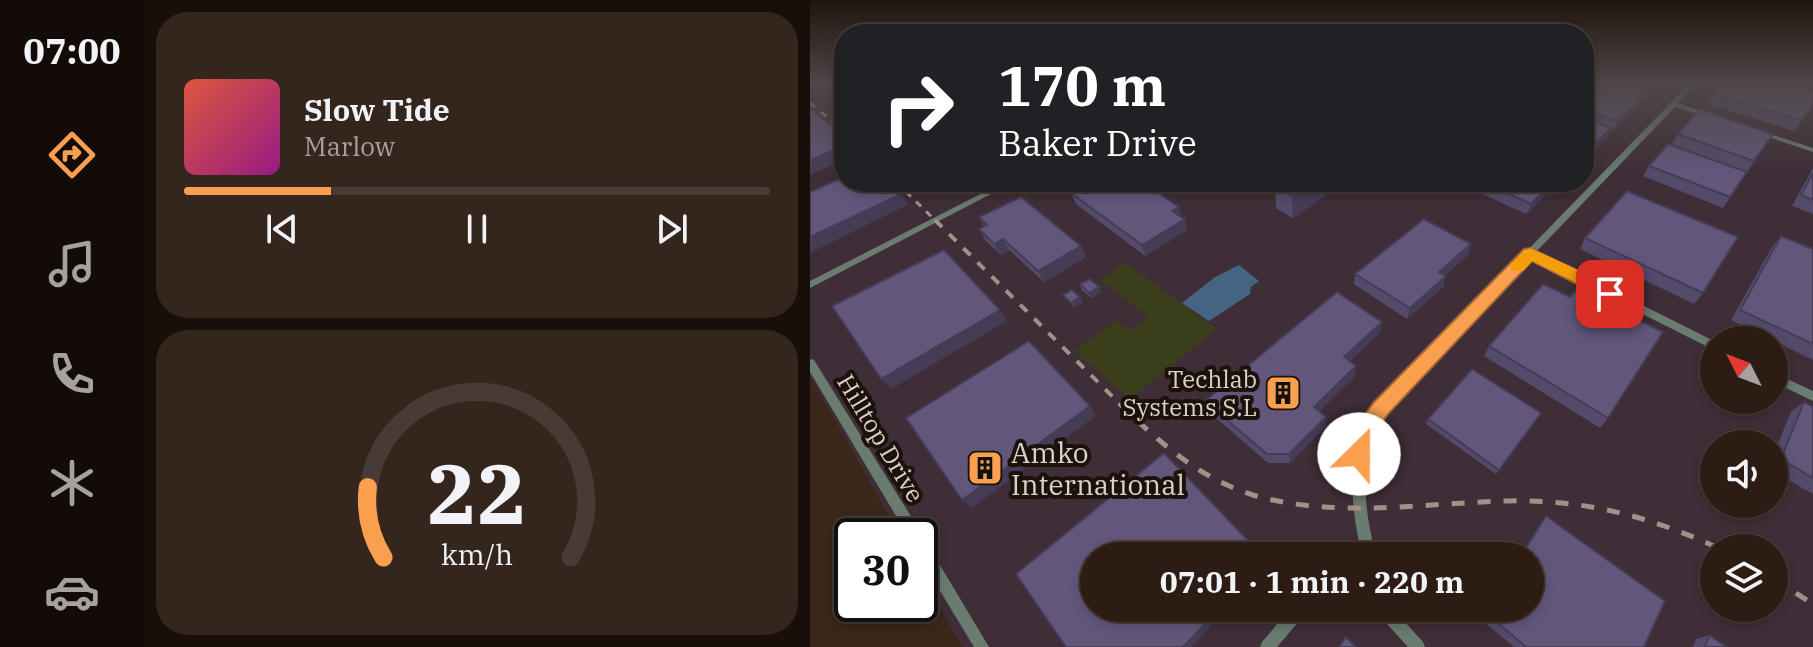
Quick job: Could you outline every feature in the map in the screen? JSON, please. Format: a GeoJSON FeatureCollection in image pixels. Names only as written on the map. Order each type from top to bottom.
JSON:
{"type":"FeatureCollection","features":[{"type":"Feature","properties":{"kind":"street"},"geometry":{"type":"LineString","coordinates":[[1594,187],[1664,114]]}},
{"type":"Feature","properties":{"kind":"street"},"geometry":{"type":"LineString","coordinates":[[1705,114],[1719,119]]}},
{"type":"Feature","properties":{"kind":"street"},"geometry":{"type":"LineString","coordinates":[[1748,129],[1813,150]]}},
{"type":"Feature","properties":{"kind":"street"},"geometry":{"type":"LineString","coordinates":[[810,285],[991,192]]}},
{"type":"Feature","properties":{"kind":"street"},"geometry":{"type":"LineString","coordinates":[[1367,542],[1358,465],[1365,431],[1381,408],[1589,192]]}},
{"type":"Feature","properties":{"kind":"street"},"geometry":{"type":"LineString","coordinates":[[1530,253],[1700,339]]}},
{"type":"Feature","properties":{"kind":"street","name":"Hilltop Drive"},"geometry":{"type":"LineString","coordinates":[[810,363],[904,518]]}},
{"type":"Feature","properties":{"kind":"street"},"geometry":{"type":"LineString","coordinates":[[1788,384],[1813,396]]}},
{"type":"Feature","properties":{"kind":"street"},"geometry":{"type":"LineString","coordinates":[[938,575],[982,647]]}},
{"type":"Feature","properties":{"kind":"street"},"geometry":{"type":"LineString","coordinates":[[1267,647],[1289,622]]}},
{"type":"Feature","properties":{"kind":"street"},"geometry":{"type":"LineString","coordinates":[[1395,622],[1418,647]]}},
{"type":"Feature","properties":{"kind":"shaded area"},"geometry":{"type":"Polygon","coordinates":[[[810,114],[834,114],[834,192],[1594,192],[1594,114],[1813,114],[1813,647],[962,647],[938,604],[938,518],[890,518],[810,376],[810,114]]]}},
{"type":"Feature","properties":{"kind":"green space"},"geometry":{"type":"Polygon","coordinates":[[[1125,263],[1217,329],[1130,399],[1074,351],[1117,320],[1130,330],[1148,317],[1100,280],[1125,263]]]}},
{"type":"Feature","properties":{"kind":"water"},"geometry":{"type":"Polygon","coordinates":[[[1239,265],[1259,281],[1251,287],[1250,294],[1209,321],[1182,303],[1215,277],[1239,265]]]}},
{"type":"Feature","properties":{"kind":"building"},"geometry":{"type":"Polygon","coordinates":[[[810,114],[817,114],[834,128],[834,150],[810,160],[810,114]]]}},
{"type":"Feature","properties":{"kind":"building"},"geometry":{"type":"Polygon","coordinates":[[[1598,114],[1624,114],[1617,121],[1598,114]]]}},
{"type":"Feature","properties":{"kind":"building"},"geometry":{"type":"Polygon","coordinates":[[[1695,114],[1715,114],[1773,134],[1754,161],[1678,134],[1695,114]]]}},
{"type":"Feature","properties":{"kind":"building"},"geometry":{"type":"Polygon","coordinates":[[[1781,114],[1806,114],[1802,121],[1781,114]]]}},
{"type":"Feature","properties":{"kind":"building"},"geometry":{"type":"Polygon","coordinates":[[[1594,122],[1611,128],[1594,144],[1594,122]]]}},
{"type":"Feature","properties":{"kind":"building"},"geometry":{"type":"Polygon","coordinates":[[[1668,144],[1747,172],[1730,197],[1649,166],[1668,144]]]}},
{"type":"Feature","properties":{"kind":"building"},"geometry":{"type":"Polygon","coordinates":[[[1813,173],[1813,200],[1801,195],[1813,173]]]}},
{"type":"Feature","properties":{"kind":"building"},"geometry":{"type":"Polygon","coordinates":[[[834,181],[834,192],[901,194],[810,237],[810,192],[834,181]]]}},
{"type":"Feature","properties":{"kind":"building"},"geometry":{"type":"Polygon","coordinates":[[[1627,191],[1738,237],[1703,293],[1585,238],[1627,191]]]}},
{"type":"Feature","properties":{"kind":"building"},"geometry":{"type":"Polygon","coordinates":[[[1157,192],[1179,207],[1172,211],[1185,219],[1142,245],[1071,193],[1157,192]]]}},
{"type":"Feature","properties":{"kind":"building"},"geometry":{"type":"Polygon","coordinates":[[[1505,192],[1543,192],[1531,204],[1505,192]]]}},
{"type":"Feature","properties":{"kind":"building"},"geometry":{"type":"Polygon","coordinates":[[[1021,197],[1081,246],[1038,271],[1003,239],[994,244],[979,229],[987,225],[979,217],[1021,197]]]}},
{"type":"Feature","properties":{"kind":"building"},"geometry":{"type":"Polygon","coordinates":[[[1424,219],[1471,244],[1439,272],[1446,276],[1410,308],[1355,274],[1424,219]]]}},
{"type":"Feature","properties":{"kind":"building"},"geometry":{"type":"Polygon","coordinates":[[[1781,236],[1813,249],[1813,344],[1788,332],[1788,326],[1774,326],[1740,310],[1781,236]]]}},
{"type":"Feature","properties":{"kind":"building"},"geometry":{"type":"Polygon","coordinates":[[[944,250],[1000,310],[881,379],[832,306],[944,250]]]}},
{"type":"Feature","properties":{"kind":"building"},"geometry":{"type":"Polygon","coordinates":[[[1090,279],[1099,287],[1089,293],[1080,284],[1090,279]]]}},
{"type":"Feature","properties":{"kind":"building"},"geometry":{"type":"Polygon","coordinates":[[[1543,284],[1570,297],[1577,288],[1604,301],[1597,311],[1625,326],[1632,317],[1663,332],[1608,418],[1489,346],[1543,284]]]}},
{"type":"Feature","properties":{"kind":"building"},"geometry":{"type":"Polygon","coordinates":[[[1072,290],[1080,297],[1071,303],[1063,295],[1072,290]]]}},
{"type":"Feature","properties":{"kind":"building","name":"Techlab Systems S.L"},"geometry":{"type":"Polygon","coordinates":[[[1337,292],[1382,322],[1344,357],[1356,366],[1314,407],[1326,417],[1289,454],[1267,454],[1205,401],[1337,292]]]}},
{"type":"Feature","properties":{"kind":"building","name":"Amko International"},"geometry":{"type":"Polygon","coordinates":[[[1029,341],[1090,406],[962,500],[906,418],[1029,341]]]}},
{"type":"Feature","properties":{"kind":"building"},"geometry":{"type":"Polygon","coordinates":[[[1472,369],[1541,413],[1499,470],[1428,419],[1472,369]]]}},
{"type":"Feature","properties":{"kind":"building"},"geometry":{"type":"Polygon","coordinates":[[[1804,402],[1813,407],[1813,478],[1788,463],[1788,442],[1804,402]]]}},
{"type":"Feature","properties":{"kind":"building"},"geometry":{"type":"Polygon","coordinates":[[[1164,453],[1250,542],[1080,542],[1080,622],[1207,622],[1183,647],[1066,647],[1016,574],[1164,453]]]}},
{"type":"Feature","properties":{"kind":"building"},"geometry":{"type":"Polygon","coordinates":[[[1546,516],[1665,601],[1644,647],[1526,647],[1497,622],[1544,622],[1544,542],[1530,542],[1546,516]]]}},
{"type":"Feature","properties":{"kind":"building"},"geometry":{"type":"Polygon","coordinates":[[[1709,635],[1727,647],[1705,647],[1709,635]]]}},
{"type":"Feature","properties":{"kind":"building"},"geometry":{"type":"Polygon","coordinates":[[[1346,637],[1356,647],[1339,647],[1346,637]]]}},
{"type":"Feature","properties":{"kind":"railway"},"geometry":{"type":"LineString","coordinates":[[824,114],[834,123]]}},
{"type":"Feature","properties":{"kind":"railway"},"geometry":{"type":"LineString","coordinates":[[906,192],[937,222]]}},
{"type":"Feature","properties":{"kind":"railway"},"geometry":{"type":"LineString","coordinates":[[935,220],[1121,405]]}},
{"type":"Feature","properties":{"kind":"railway"},"geometry":{"type":"LineString","coordinates":[[1119,403],[1197,469],[1253,495],[1284,502],[1347,508],[1507,501],[1562,503],[1641,519],[1700,540]]}},
{"type":"Feature","properties":{"kind":"railway"},"geometry":{"type":"LineString","coordinates":[[1788,588],[1813,604]]}},
{"type":"Feature","properties":{"kind":"slow traffic"},"geometry":{"type":"LineString","coordinates":[[1517,267],[1530,253],[1577,277]]}},
{"type":"Feature","properties":{"kind":"place","name":"Techlab Systems S.L"},"geometry":{"type":"Point","coordinates":[1283,393]}},
{"type":"Feature","properties":{"kind":"place","name":"Amko International"},"geometry":{"type":"Point","coordinates":[985,468]}},
{"type":"Feature","properties":{"kind":"route"},"geometry":{"type":"LineString","coordinates":[[1359,454],[1365,431],[1381,408],[1530,253],[1610,294]]}}]}
